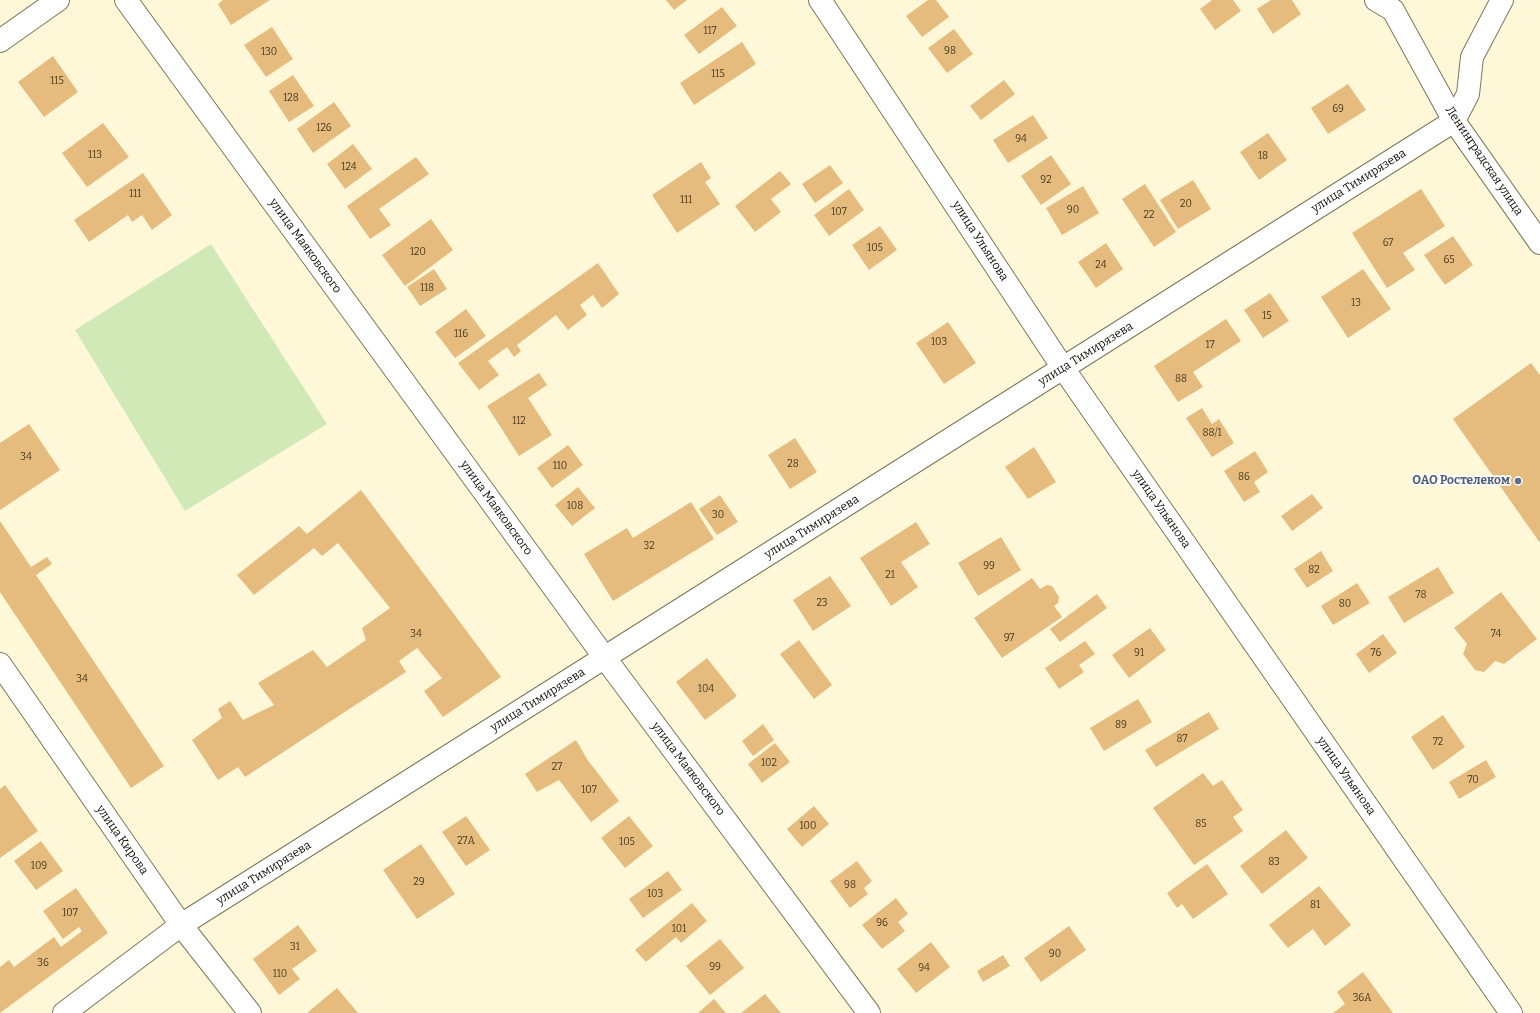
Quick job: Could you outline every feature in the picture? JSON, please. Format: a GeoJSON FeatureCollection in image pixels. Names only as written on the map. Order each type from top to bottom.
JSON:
{"type":"FeatureCollection","features":[{"type":"Feature","properties":{"kind":"street"},"geometry":{"type":"LineString","coordinates":[[0,41],[58,0]]}},
{"type":"Feature","properties":{"kind":"street","name":"улица Маяковского"},"geometry":{"type":"LineString","coordinates":[[126,0],[605,658],[869,1013]]}},
{"type":"Feature","properties":{"kind":"street","name":"улица Ульянова"},"geometry":{"type":"LineString","coordinates":[[820,0],[1064,368],[1511,1013]]}},
{"type":"Feature","properties":{"kind":"street","name":"Ленинградская улица"},"geometry":{"type":"LineString","coordinates":[[1376,0],[1393,10],[1454,121],[1540,243]]}},
{"type":"Feature","properties":{"kind":"street"},"geometry":{"type":"LineString","coordinates":[[1454,121],[1468,94],[1472,57],[1502,0]]}},
{"type":"Feature","properties":{"kind":"street","name":"улица Тимирязева"},"geometry":{"type":"LineString","coordinates":[[64,1013],[181,925],[1454,121]]}},
{"type":"Feature","properties":{"kind":"street","name":"улица Кирова"},"geometry":{"type":"LineString","coordinates":[[0,664],[181,925],[250,1013]]}},
{"type":"Feature","properties":{"kind":"green space"},"geometry":{"type":"Polygon","coordinates":[[[211,244],[327,424],[185,511],[75,330],[211,244]]]}},
{"type":"Feature","properties":{"kind":"building"},"geometry":{"type":"Polygon","coordinates":[[[223,0],[270,0],[231,25],[218,4],[223,0]]]}},
{"type":"Feature","properties":{"kind":"building"},"geometry":{"type":"Polygon","coordinates":[[[666,0],[687,0],[674,10],[666,0]]]}},
{"type":"Feature","properties":{"kind":"building"},"geometry":{"type":"Polygon","coordinates":[[[928,0],[936,0],[949,17],[922,37],[906,16],[928,0]]]}},
{"type":"Feature","properties":{"kind":"building"},"geometry":{"type":"Polygon","coordinates":[[[1212,0],[1233,0],[1241,11],[1215,30],[1200,9],[1212,0]]]}},
{"type":"Feature","properties":{"kind":"building"},"geometry":{"type":"Polygon","coordinates":[[[1271,0],[1292,0],[1301,14],[1273,34],[1257,9],[1271,0]]]}},
{"type":"Feature","properties":{"kind":"building"},"geometry":{"type":"Polygon","coordinates":[[[722,7],[737,26],[699,54],[684,35],[722,7]]]}},
{"type":"Feature","properties":{"kind":"building"},"geometry":{"type":"Polygon","coordinates":[[[272,27],[293,59],[266,77],[244,45],[272,27]]]}},
{"type":"Feature","properties":{"kind":"building"},"geometry":{"type":"Polygon","coordinates":[[[954,29],[973,54],[947,73],[928,48],[954,29]]]}},
{"type":"Feature","properties":{"kind":"building"},"geometry":{"type":"Polygon","coordinates":[[[742,42],[756,64],[694,105],[680,83],[742,42]]]}},
{"type":"Feature","properties":{"kind":"building"},"geometry":{"type":"Polygon","coordinates":[[[53,56],[78,92],[44,117],[18,82],[53,56]]]}},
{"type":"Feature","properties":{"kind":"building"},"geometry":{"type":"Polygon","coordinates":[[[293,75],[314,106],[289,122],[269,91],[293,75]]]}},
{"type":"Feature","properties":{"kind":"building"},"geometry":{"type":"Polygon","coordinates":[[[1004,80],[1015,94],[981,120],[970,106],[1004,80]]]}},
{"type":"Feature","properties":{"kind":"building"},"geometry":{"type":"Polygon","coordinates":[[[1348,84],[1366,110],[1328,134],[1311,108],[1348,84]]]}},
{"type":"Feature","properties":{"kind":"building"},"geometry":{"type":"Polygon","coordinates":[[[334,102],[351,126],[313,153],[297,129],[334,102]]]}},
{"type":"Feature","properties":{"kind":"building"},"geometry":{"type":"Polygon","coordinates":[[[1033,115],[1048,138],[1008,163],[993,140],[1033,115]]]}},
{"type":"Feature","properties":{"kind":"building"},"geometry":{"type":"Polygon","coordinates":[[[103,123],[129,157],[87,187],[62,153],[103,123]]]}},
{"type":"Feature","properties":{"kind":"building"},"geometry":{"type":"Polygon","coordinates":[[[1268,133],[1287,160],[1259,180],[1240,152],[1268,133]]]}},
{"type":"Feature","properties":{"kind":"building"},"geometry":{"type":"Polygon","coordinates":[[[353,144],[372,169],[345,189],[327,164],[353,144]]]}},
{"type":"Feature","properties":{"kind":"building"},"geometry":{"type":"Polygon","coordinates":[[[1051,155],[1071,184],[1041,205],[1021,176],[1051,155]]]}},
{"type":"Feature","properties":{"kind":"building"},"geometry":{"type":"Polygon","coordinates":[[[416,157],[429,174],[379,209],[391,225],[370,239],[347,206],[416,157]]]}},
{"type":"Feature","properties":{"kind":"building"},"geometry":{"type":"Polygon","coordinates":[[[701,162],[711,178],[705,182],[720,204],[677,233],[652,195],[701,162]]]}},
{"type":"Feature","properties":{"kind":"building"},"geometry":{"type":"Polygon","coordinates":[[[830,165],[843,183],[815,203],[802,184],[830,165]]]}},
{"type":"Feature","properties":{"kind":"building"},"geometry":{"type":"Polygon","coordinates":[[[780,171],[791,184],[771,199],[781,212],[755,232],[735,206],[780,171]]]}},
{"type":"Feature","properties":{"kind":"building"},"geometry":{"type":"Polygon","coordinates":[[[143,173],[172,215],[152,230],[142,215],[132,222],[128,215],[89,242],[74,220],[143,173]]]}},
{"type":"Feature","properties":{"kind":"building"},"geometry":{"type":"Polygon","coordinates":[[[1193,180],[1211,209],[1178,229],[1160,200],[1193,180]]]}},
{"type":"Feature","properties":{"kind":"building"},"geometry":{"type":"Polygon","coordinates":[[[1145,184],[1176,232],[1154,247],[1122,199],[1145,184]]]}},
{"type":"Feature","properties":{"kind":"building"},"geometry":{"type":"Polygon","coordinates":[[[1083,186],[1099,213],[1062,235],[1046,208],[1083,186]]]}},
{"type":"Feature","properties":{"kind":"building"},"geometry":{"type":"Polygon","coordinates":[[[849,189],[864,210],[829,236],[814,215],[849,189]]]}},
{"type":"Feature","properties":{"kind":"building"},"geometry":{"type":"Polygon","coordinates":[[[1421,189],[1445,226],[1403,253],[1415,270],[1387,288],[1352,233],[1421,189]]]}},
{"type":"Feature","properties":{"kind":"building"},"geometry":{"type":"Polygon","coordinates":[[[431,219],[453,250],[405,286],[382,255],[431,219]]]}},
{"type":"Feature","properties":{"kind":"building"},"geometry":{"type":"Polygon","coordinates":[[[880,226],[897,250],[869,270],[852,245],[880,226]]]}},
{"type":"Feature","properties":{"kind":"building"},"geometry":{"type":"Polygon","coordinates":[[[1453,236],[1473,265],[1445,285],[1424,255],[1453,236]]]}},
{"type":"Feature","properties":{"kind":"building"},"geometry":{"type":"Polygon","coordinates":[[[1106,243],[1123,269],[1096,288],[1078,262],[1106,243]]]}},
{"type":"Feature","properties":{"kind":"building"},"geometry":{"type":"Polygon","coordinates":[[[598,263],[619,294],[602,308],[593,295],[580,305],[587,315],[568,330],[556,315],[517,345],[521,351],[514,357],[507,347],[488,361],[499,375],[479,390],[458,363],[598,263]]]}},
{"type":"Feature","properties":{"kind":"building"},"geometry":{"type":"Polygon","coordinates":[[[434,269],[447,289],[420,306],[407,287],[434,269]]]}},
{"type":"Feature","properties":{"kind":"building"},"geometry":{"type":"Polygon","coordinates":[[[1363,269],[1391,309],[1348,338],[1321,297],[1363,269]]]}},
{"type":"Feature","properties":{"kind":"building"},"geometry":{"type":"Polygon","coordinates":[[[1270,293],[1289,321],[1263,338],[1244,310],[1270,293]]]}},
{"type":"Feature","properties":{"kind":"building"},"geometry":{"type":"Polygon","coordinates":[[[466,309],[486,336],[455,358],[435,332],[466,309]]]}},
{"type":"Feature","properties":{"kind":"building"},"geometry":{"type":"Polygon","coordinates":[[[1226,319],[1241,341],[1193,372],[1203,387],[1178,402],[1154,366],[1226,319]]]}},
{"type":"Feature","properties":{"kind":"building"},"geometry":{"type":"Polygon","coordinates":[[[948,322],[976,363],[944,384],[916,343],[948,322]]]}},
{"type":"Feature","properties":{"kind":"building","name":"ОАО Ростелеком"},"geometry":{"type":"Polygon","coordinates":[[[1531,363],[1540,375],[1540,543],[1453,419],[1531,363]]]}},
{"type":"Feature","properties":{"kind":"building"},"geometry":{"type":"Polygon","coordinates":[[[539,373],[547,385],[528,398],[552,435],[519,456],[487,406],[539,373]]]}},
{"type":"Feature","properties":{"kind":"building"},"geometry":{"type":"Polygon","coordinates":[[[1202,408],[1212,424],[1219,419],[1234,443],[1212,457],[1186,418],[1202,408]]]}},
{"type":"Feature","properties":{"kind":"building"},"geometry":{"type":"Polygon","coordinates":[[[29,424],[60,470],[0,510],[0,443],[29,424]]]}},
{"type":"Feature","properties":{"kind":"building"},"geometry":{"type":"Polygon","coordinates":[[[795,438],[817,472],[790,489],[768,455],[795,438]]]}},
{"type":"Feature","properties":{"kind":"building"},"geometry":{"type":"Polygon","coordinates":[[[568,445],[583,465],[552,488],[537,468],[568,445]]]}},
{"type":"Feature","properties":{"kind":"building"},"geometry":{"type":"Polygon","coordinates":[[[1034,447],[1056,482],[1028,499],[1005,467],[1034,447]]]}},
{"type":"Feature","properties":{"kind":"building"},"geometry":{"type":"Polygon","coordinates":[[[1255,451],[1268,472],[1254,482],[1260,492],[1244,502],[1224,471],[1255,451]]]}},
{"type":"Feature","properties":{"kind":"building"},"geometry":{"type":"Polygon","coordinates":[[[578,487],[595,508],[572,526],[555,505],[578,487]]]}},
{"type":"Feature","properties":{"kind":"building"},"geometry":{"type":"Polygon","coordinates":[[[361,490],[501,677],[443,717],[424,691],[442,678],[417,648],[399,661],[406,672],[245,777],[238,767],[218,780],[192,740],[222,718],[218,709],[230,701],[243,720],[274,705],[258,683],[313,650],[327,667],[366,640],[362,628],[390,608],[338,543],[322,556],[314,548],[254,595],[237,575],[299,526],[307,534],[361,490]]]}},
{"type":"Feature","properties":{"kind":"building"},"geometry":{"type":"Polygon","coordinates":[[[1312,494],[1323,508],[1292,531],[1281,516],[1312,494]]]}},
{"type":"Feature","properties":{"kind":"building"},"geometry":{"type":"Polygon","coordinates":[[[720,495],[738,522],[717,535],[699,509],[720,495]]]}},
{"type":"Feature","properties":{"kind":"building"},"geometry":{"type":"Polygon","coordinates":[[[691,502],[714,539],[613,601],[584,554],[627,528],[633,538],[691,502]]]}},
{"type":"Feature","properties":{"kind":"building"},"geometry":{"type":"Polygon","coordinates":[[[0,521],[31,567],[47,557],[52,564],[36,575],[164,766],[131,788],[0,592],[0,521]]]}},
{"type":"Feature","properties":{"kind":"building"},"geometry":{"type":"Polygon","coordinates":[[[916,522],[930,544],[901,562],[918,587],[891,606],[860,558],[916,522]]]}},
{"type":"Feature","properties":{"kind":"building"},"geometry":{"type":"Polygon","coordinates":[[[1001,537],[1021,570],[978,596],[958,563],[1001,537]]]}},
{"type":"Feature","properties":{"kind":"building"},"geometry":{"type":"Polygon","coordinates":[[[1321,551],[1333,571],[1307,588],[1294,569],[1321,551]]]}},
{"type":"Feature","properties":{"kind":"building"},"geometry":{"type":"Polygon","coordinates":[[[1438,567],[1454,593],[1404,623],[1388,597],[1438,567]]]}},
{"type":"Feature","properties":{"kind":"building"},"geometry":{"type":"Polygon","coordinates":[[[830,576],[851,606],[813,631],[793,600],[830,576]]]}},
{"type":"Feature","properties":{"kind":"building"},"geometry":{"type":"Polygon","coordinates":[[[1032,578],[1040,589],[1047,585],[1052,586],[1059,597],[1058,603],[1054,606],[1062,617],[1002,658],[974,618],[1032,578]]]}},
{"type":"Feature","properties":{"kind":"building"},"geometry":{"type":"Polygon","coordinates":[[[1357,583],[1370,603],[1333,625],[1321,606],[1357,583]]]}},
{"type":"Feature","properties":{"kind":"building"},"geometry":{"type":"Polygon","coordinates":[[[1501,592],[1537,639],[1504,664],[1495,661],[1484,672],[1475,670],[1463,654],[1467,644],[1454,628],[1501,592]]]}},
{"type":"Feature","properties":{"kind":"building"},"geometry":{"type":"Polygon","coordinates":[[[1097,594],[1107,608],[1060,642],[1050,629],[1097,594]]]}},
{"type":"Feature","properties":{"kind":"building"},"geometry":{"type":"Polygon","coordinates":[[[1150,628],[1166,650],[1129,678],[1112,655],[1150,628]]]}},
{"type":"Feature","properties":{"kind":"building"},"geometry":{"type":"Polygon","coordinates":[[[1383,634],[1397,653],[1369,673],[1356,654],[1383,634]]]}},
{"type":"Feature","properties":{"kind":"building"},"geometry":{"type":"Polygon","coordinates":[[[799,640],[832,685],[814,699],[780,654],[799,640]]]}},
{"type":"Feature","properties":{"kind":"building"},"geometry":{"type":"Polygon","coordinates":[[[1085,641],[1095,654],[1079,665],[1084,672],[1059,689],[1045,668],[1085,641]]]}},
{"type":"Feature","properties":{"kind":"building"},"geometry":{"type":"Polygon","coordinates":[[[707,658],[737,696],[705,720],[676,682],[707,658]]]}},
{"type":"Feature","properties":{"kind":"building"},"geometry":{"type":"Polygon","coordinates":[[[1138,699],[1152,722],[1104,751],[1090,728],[1138,699]]]}},
{"type":"Feature","properties":{"kind":"building"},"geometry":{"type":"Polygon","coordinates":[[[1209,712],[1219,729],[1156,767],[1145,750],[1209,712]]]}},
{"type":"Feature","properties":{"kind":"building"},"geometry":{"type":"Polygon","coordinates":[[[1443,715],[1465,747],[1433,770],[1411,737],[1443,715]]]}},
{"type":"Feature","properties":{"kind":"building"},"geometry":{"type":"Polygon","coordinates":[[[763,724],[774,740],[753,756],[742,741],[763,724]]]}},
{"type":"Feature","properties":{"kind":"building"},"geometry":{"type":"Polygon","coordinates":[[[576,740],[587,759],[619,801],[591,822],[559,780],[537,792],[525,774],[576,740]]]}},
{"type":"Feature","properties":{"kind":"building"},"geometry":{"type":"Polygon","coordinates":[[[775,743],[790,762],[762,783],[748,764],[775,743]]]}},
{"type":"Feature","properties":{"kind":"building"},"geometry":{"type":"Polygon","coordinates":[[[1486,760],[1496,777],[1459,799],[1449,782],[1486,760]]]}},
{"type":"Feature","properties":{"kind":"building"},"geometry":{"type":"Polygon","coordinates":[[[1203,773],[1213,786],[1222,780],[1243,810],[1233,817],[1243,831],[1194,865],[1153,808],[1203,773]]]}},
{"type":"Feature","properties":{"kind":"building"},"geometry":{"type":"Polygon","coordinates":[[[5,785],[38,831],[0,858],[0,789],[5,785]]]}},
{"type":"Feature","properties":{"kind":"building"},"geometry":{"type":"Polygon","coordinates":[[[814,806],[829,824],[802,847],[787,829],[814,806]]]}},
{"type":"Feature","properties":{"kind":"building"},"geometry":{"type":"Polygon","coordinates":[[[466,816],[490,850],[466,866],[442,832],[466,816]]]}},
{"type":"Feature","properties":{"kind":"building"},"geometry":{"type":"Polygon","coordinates":[[[629,816],[653,846],[625,868],[601,838],[629,816]]]}},
{"type":"Feature","properties":{"kind":"building"},"geometry":{"type":"Polygon","coordinates":[[[1286,830],[1308,858],[1262,894],[1240,866],[1286,830]]]}},
{"type":"Feature","properties":{"kind":"building"},"geometry":{"type":"Polygon","coordinates":[[[41,841],[63,871],[36,890],[14,861],[41,841]]]}},
{"type":"Feature","properties":{"kind":"building"},"geometry":{"type":"Polygon","coordinates":[[[421,844],[455,894],[417,919],[383,870],[421,844]]]}},
{"type":"Feature","properties":{"kind":"building"},"geometry":{"type":"Polygon","coordinates":[[[857,861],[872,881],[864,888],[868,894],[850,908],[830,881],[857,861]]]}},
{"type":"Feature","properties":{"kind":"building"},"geometry":{"type":"Polygon","coordinates":[[[1207,864],[1228,894],[1193,919],[1182,904],[1177,908],[1167,893],[1207,864]]]}},
{"type":"Feature","properties":{"kind":"building"},"geometry":{"type":"Polygon","coordinates":[[[668,871],[682,890],[643,918],[629,899],[668,871]]]}},
{"type":"Feature","properties":{"kind":"building"},"geometry":{"type":"Polygon","coordinates":[[[1319,886],[1351,925],[1325,946],[1313,929],[1288,948],[1269,925],[1319,886]]]}},
{"type":"Feature","properties":{"kind":"building"},"geometry":{"type":"Polygon","coordinates":[[[76,888],[108,933],[0,1013],[0,967],[9,960],[14,967],[54,937],[61,947],[82,931],[79,927],[63,939],[43,911],[76,888]]]}},
{"type":"Feature","properties":{"kind":"building"},"geometry":{"type":"Polygon","coordinates":[[[896,898],[908,914],[898,922],[905,931],[882,949],[862,925],[896,898]]]}},
{"type":"Feature","properties":{"kind":"building"},"geometry":{"type":"Polygon","coordinates":[[[692,903],[707,921],[681,943],[676,937],[646,962],[635,950],[692,903]]]}},
{"type":"Feature","properties":{"kind":"building"},"geometry":{"type":"Polygon","coordinates":[[[298,925],[317,951],[292,969],[300,979],[279,995],[253,959],[298,925]]]}},
{"type":"Feature","properties":{"kind":"building"},"geometry":{"type":"Polygon","coordinates":[[[1069,926],[1086,950],[1041,982],[1024,958],[1069,926]]]}},
{"type":"Feature","properties":{"kind":"building"},"geometry":{"type":"Polygon","coordinates":[[[720,939],[744,968],[710,995],[686,966],[720,939]]]}},
{"type":"Feature","properties":{"kind":"building"},"geometry":{"type":"Polygon","coordinates":[[[931,942],[950,967],[916,993],[897,969],[931,942]]]}},
{"type":"Feature","properties":{"kind":"building"},"geometry":{"type":"Polygon","coordinates":[[[1003,955],[1010,966],[983,982],[977,971],[1003,955]]]}},
{"type":"Feature","properties":{"kind":"building"},"geometry":{"type":"Polygon","coordinates":[[[1363,972],[1393,1013],[1333,1013],[1345,1004],[1337,992],[1363,972]]]}},
{"type":"Feature","properties":{"kind":"building"},"geometry":{"type":"Polygon","coordinates":[[[337,988],[358,1013],[307,1013],[337,988]]]}},
{"type":"Feature","properties":{"kind":"building"},"geometry":{"type":"Polygon","coordinates":[[[765,994],[781,1013],[741,1013],[765,994]]]}},
{"type":"Feature","properties":{"kind":"building"},"geometry":{"type":"Polygon","coordinates":[[[714,999],[726,1013],[698,1013],[714,999]]]}},
{"type":"Feature","properties":{"kind":"place","name":"ОАО Ростелеком"},"geometry":{"type":"Point","coordinates":[1518,481]}}]}
